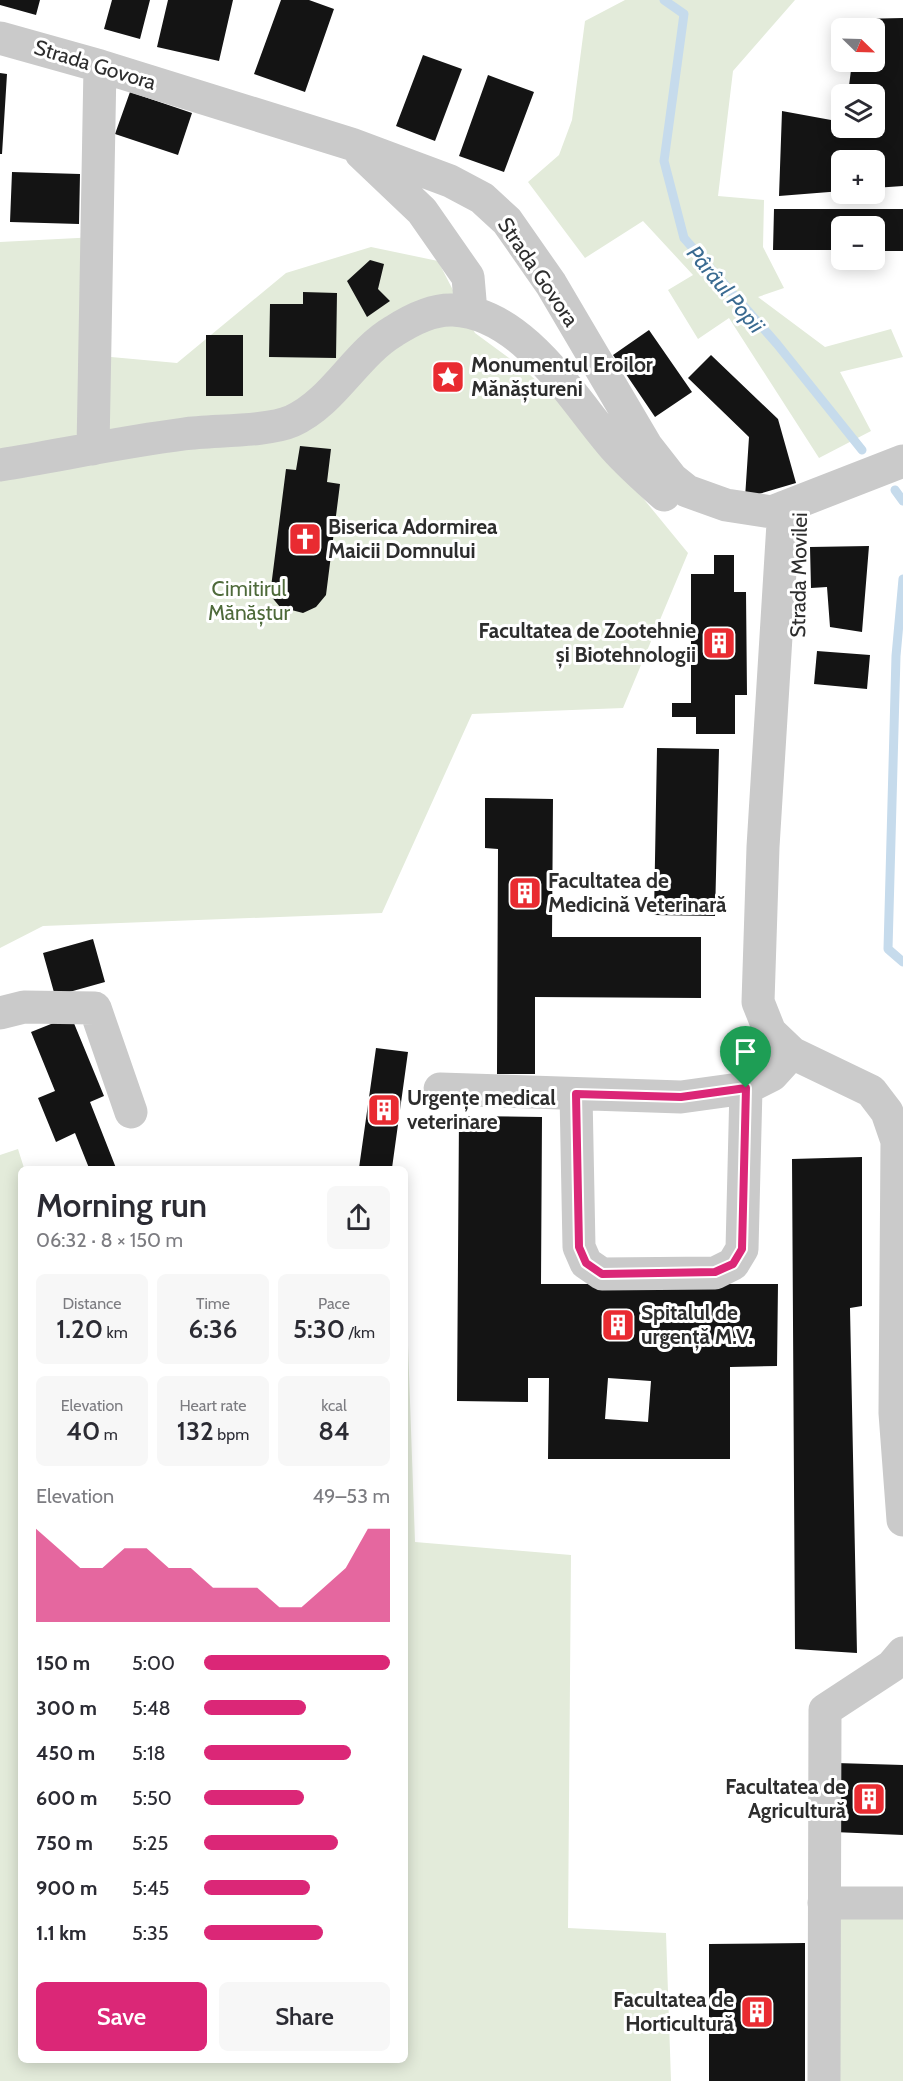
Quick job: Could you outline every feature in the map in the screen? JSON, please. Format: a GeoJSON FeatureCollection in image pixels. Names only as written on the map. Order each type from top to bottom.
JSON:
{"type":"FeatureCollection","features":[{"type":"Feature","properties":{"kind":"street","name":"Strada Govora"},"geometry":{"type":"LineString","coordinates":[[0,38],[100,66],[351,144],[450,181],[482,198],[507,221],[551,284],[647,447],[672,479],[687,490],[709,500],[779,506]]}},
{"type":"Feature","properties":{"kind":"street"},"geometry":{"type":"LineString","coordinates":[[93,449],[100,66]]}},
{"type":"Feature","properties":{"kind":"street"},"geometry":{"type":"LineString","coordinates":[[351,144],[422,211],[468,277],[471,312]]}},
{"type":"Feature","properties":{"kind":"street"},"geometry":{"type":"LineString","coordinates":[[0,465],[183,434],[276,427],[294,420],[333,390],[392,332],[424,315],[451,309],[471,312],[496,322],[541,359],[576,397],[614,447],[684,513],[711,524],[779,506],[903,460]]}},
{"type":"Feature","properties":{"kind":"street"},"geometry":{"type":"LineString","coordinates":[[779,506],[758,1002],[770,1032],[792,1053],[872,1091],[887,1112],[897,1140],[895,1413],[903,1536]]}},
{"type":"Feature","properties":{"kind":"street","name":"Strada Movilei"},"geometry":{"type":"LineString","coordinates":[[779,506],[798,649]]}},
{"type":"Feature","properties":{"kind":"street"},"geometry":{"type":"LineString","coordinates":[[0,1013],[24,1007],[95,1008],[131,1112]]}},
{"type":"Feature","properties":{"kind":"street"},"geometry":{"type":"LineString","coordinates":[[440,1089],[681,1097],[746,1088],[772,1075],[792,1053]]}},
{"type":"Feature","properties":{"kind":"street"},"geometry":{"type":"LineString","coordinates":[[576,1094],[579,1247],[586,1263],[602,1274],[715,1272],[733,1264],[742,1249],[746,1088]]}},
{"type":"Feature","properties":{"kind":"street"},"geometry":{"type":"LineString","coordinates":[[824,2081],[825,1710],[892,1666],[903,1653]]}},
{"type":"Feature","properties":{"kind":"street"},"geometry":{"type":"LineString","coordinates":[[824,1903],[903,1903]]}},
{"type":"Feature","properties":{"kind":"green space"},"geometry":{"type":"Polygon","coordinates":[[[625,0],[795,0],[733,71],[718,196],[764,200],[763,247],[784,288],[758,297],[825,347],[891,329],[903,357],[840,372],[871,431],[819,458],[729,318],[698,339],[668,290],[693,275],[643,221],[585,258],[528,182],[559,155],[572,120],[585,21],[625,0]]]}},
{"type":"Feature","properties":{"kind":"green space","name":"Cimitirul Mănăștur"},"geometry":{"type":"Polygon","coordinates":[[[97,237],[111,357],[177,363],[286,273],[371,247],[438,261],[475,333],[521,367],[574,414],[688,553],[623,708],[472,714],[382,913],[43,926],[0,948],[0,242],[97,237]]]}},
{"type":"Feature","properties":{"kind":"green space"},"geometry":{"type":"Polygon","coordinates":[[[18,1149],[23,1166],[18,1166],[18,2063],[408,2063],[408,1345],[415,1542],[571,1555],[568,1928],[666,1933],[671,2081],[0,2081],[0,1155],[18,1149]]]}},
{"type":"Feature","properties":{"kind":"green space"},"geometry":{"type":"Polygon","coordinates":[[[824,1903],[903,1903],[903,2081],[824,2081],[824,1903]]]}},
{"type":"Feature","properties":{"kind":"building"},"geometry":{"type":"Polygon","coordinates":[[[0,0],[40,0],[36,15],[0,5],[0,0]]]}},
{"type":"Feature","properties":{"kind":"building"},"geometry":{"type":"Polygon","coordinates":[[[112,0],[150,0],[140,39],[104,29],[112,0]]]}},
{"type":"Feature","properties":{"kind":"building"},"geometry":{"type":"Polygon","coordinates":[[[168,0],[233,0],[219,61],[157,47],[168,0]]]}},
{"type":"Feature","properties":{"kind":"building"},"geometry":{"type":"Polygon","coordinates":[[[281,0],[309,0],[334,9],[305,92],[254,74],[281,0]]]}},
{"type":"Feature","properties":{"kind":"building"},"geometry":{"type":"Polygon","coordinates":[[[885,18],[903,18],[903,186],[885,187],[885,150],[831,150],[831,192],[779,196],[782,111],[831,120],[831,138],[885,138],[885,84],[849,84],[851,72],[885,72],[885,18]]]}},
{"type":"Feature","properties":{"kind":"building"},"geometry":{"type":"Polygon","coordinates":[[[423,55],[462,69],[435,141],[396,126],[423,55]]]}},
{"type":"Feature","properties":{"kind":"building"},"geometry":{"type":"Polygon","coordinates":[[[0,73],[7,74],[2,154],[0,154],[0,73]]]}},
{"type":"Feature","properties":{"kind":"building"},"geometry":{"type":"Polygon","coordinates":[[[488,75],[534,92],[504,172],[459,156],[488,75]]]}},
{"type":"Feature","properties":{"kind":"building"},"geometry":{"type":"Polygon","coordinates":[[[130,92],[192,113],[178,155],[115,134],[130,92]]]}},
{"type":"Feature","properties":{"kind":"building"},"geometry":{"type":"Polygon","coordinates":[[[12,172],[80,174],[79,224],[10,222],[12,172]]]}},
{"type":"Feature","properties":{"kind":"building"},"geometry":{"type":"Polygon","coordinates":[[[774,209],[903,209],[903,251],[885,251],[885,216],[831,216],[831,250],[773,250],[774,209]]]}},
{"type":"Feature","properties":{"kind":"building"},"geometry":{"type":"Polygon","coordinates":[[[370,260],[384,264],[378,289],[390,301],[367,317],[347,281],[370,260]]]}},
{"type":"Feature","properties":{"kind":"building"},"geometry":{"type":"Polygon","coordinates":[[[303,292],[337,293],[336,358],[269,357],[270,304],[303,304],[303,292]]]}},
{"type":"Feature","properties":{"kind":"building"},"geometry":{"type":"Polygon","coordinates":[[[649,330],[692,392],[655,417],[613,355],[649,330]]]}},
{"type":"Feature","properties":{"kind":"building"},"geometry":{"type":"Polygon","coordinates":[[[206,335],[243,335],[243,396],[206,396],[206,335]]]}},
{"type":"Feature","properties":{"kind":"building"},"geometry":{"type":"Polygon","coordinates":[[[711,355],[778,419],[796,483],[745,498],[749,437],[688,378],[711,355]]]}},
{"type":"Feature","properties":{"kind":"building","name":"Biserica Adormirea Maicii Domnului"},"geometry":{"type":"Polygon","coordinates":[[[300,446],[331,449],[327,482],[340,484],[326,595],[316,607],[303,613],[280,607],[270,595],[286,469],[296,470],[300,446]]]}},
{"type":"Feature","properties":{"kind":"building"},"geometry":{"type":"Polygon","coordinates":[[[869,546],[862,632],[830,627],[827,587],[811,588],[810,547],[869,546]]]}},
{"type":"Feature","properties":{"kind":"building","name":"Facultatea de Zootehnie și Biotehnologii"},"geometry":{"type":"Polygon","coordinates":[[[714,555],[734,555],[734,592],[746,592],[747,695],[735,695],[735,734],[696,734],[696,717],[672,717],[672,703],[691,703],[691,574],[714,574],[714,555]]]}},
{"type":"Feature","properties":{"kind":"building"},"geometry":{"type":"Polygon","coordinates":[[[817,651],[870,655],[867,689],[814,684],[817,651]]]}},
{"type":"Feature","properties":{"kind":"building"},"geometry":{"type":"Polygon","coordinates":[[[657,748],[719,749],[715,916],[654,915],[657,748]]]}},
{"type":"Feature","properties":{"kind":"building","name":"Facultatea de Medicină Veterinară"},"geometry":{"type":"Polygon","coordinates":[[[485,798],[553,799],[552,937],[701,937],[701,998],[535,997],[535,1074],[497,1074],[498,849],[485,848],[485,798]]]}},
{"type":"Feature","properties":{"kind":"building"},"geometry":{"type":"Polygon","coordinates":[[[93,939],[105,982],[55,996],[43,953],[93,939]]]}},
{"type":"Feature","properties":{"kind":"building"},"geometry":{"type":"Polygon","coordinates":[[[71,1016],[104,1096],[90,1102],[115,1166],[88,1166],[75,1133],[56,1142],[38,1098],[55,1091],[31,1032],[71,1016]]]}},
{"type":"Feature","properties":{"kind":"building","name":"Urgențe medical veterinare"},"geometry":{"type":"Polygon","coordinates":[[[376,1048],[408,1052],[392,1166],[359,1166],[376,1048]]]}},
{"type":"Feature","properties":{"kind":"building","name":"Spitalul de urgență M.V."},"geometry":{"type":"Polygon","coordinates":[[[459,1116],[542,1117],[541,1284],[778,1284],[777,1366],[730,1367],[730,1459],[548,1459],[549,1378],[528,1378],[528,1402],[457,1401],[459,1116]],[[608,1378],[605,1419],[648,1422],[651,1381],[608,1378]]]}},
{"type":"Feature","properties":{"kind":"building"},"geometry":{"type":"Polygon","coordinates":[[[862,1157],[862,1306],[850,1308],[857,1653],[795,1649],[792,1159],[862,1157]]]}},
{"type":"Feature","properties":{"kind":"building","name":"Facultatea de Agricultură"},"geometry":{"type":"Polygon","coordinates":[[[836,1763],[903,1765],[903,1835],[834,1832],[836,1763]]]}},
{"type":"Feature","properties":{"kind":"building","name":"Facultatea de Horticultură"},"geometry":{"type":"Polygon","coordinates":[[[805,1943],[805,2081],[709,2081],[709,1944],[805,1943]]]}},
{"type":"Feature","properties":{"kind":"waterway","name":"Pârâul Popii"},"geometry":{"type":"LineString","coordinates":[[664,0],[684,14],[664,161],[684,238],[777,344],[862,450]]}},
{"type":"Feature","properties":{"kind":"waterway","name":"Pârâul Popii"},"geometry":{"type":"LineString","coordinates":[[895,490],[903,501]]}},
{"type":"Feature","properties":{"kind":"waterway","name":"Pârâul Popii"},"geometry":{"type":"LineString","coordinates":[[903,579],[896,656],[888,949],[903,962]]}},
{"type":"Feature","properties":{"kind":"place","name":"Monumentul Eroilor Mănăștureni"},"geometry":{"type":"Point","coordinates":[448,377]}},
{"type":"Feature","properties":{"kind":"place","name":"Biserica Adormirea Maicii Domnului"},"geometry":{"type":"Point","coordinates":[305,539]}},
{"type":"Feature","properties":{"kind":"place","name":"Facultatea de Zootehnie și Biotehnologii"},"geometry":{"type":"Point","coordinates":[719,643]}},
{"type":"Feature","properties":{"kind":"place","name":"Facultatea de Medicină Veterinară"},"geometry":{"type":"Point","coordinates":[525,893]}},
{"type":"Feature","properties":{"kind":"place","name":"Urgențe medical veterinare"},"geometry":{"type":"Point","coordinates":[384,1110]}},
{"type":"Feature","properties":{"kind":"place","name":"Spitalul de urgență M.V."},"geometry":{"type":"Point","coordinates":[618,1325]}},
{"type":"Feature","properties":{"kind":"place","name":"Facultatea de Agricultură"},"geometry":{"type":"Point","coordinates":[869,1799]}},
{"type":"Feature","properties":{"kind":"place","name":"Facultatea de Horticultură"},"geometry":{"type":"Point","coordinates":[757,2012]}},
{"type":"Feature","properties":{"kind":"route"},"geometry":{"type":"LineString","coordinates":[[746,1088],[742,1249],[733,1264],[715,1272],[602,1274],[586,1263],[579,1247],[576,1094],[681,1097],[746,1088]]}}]}
